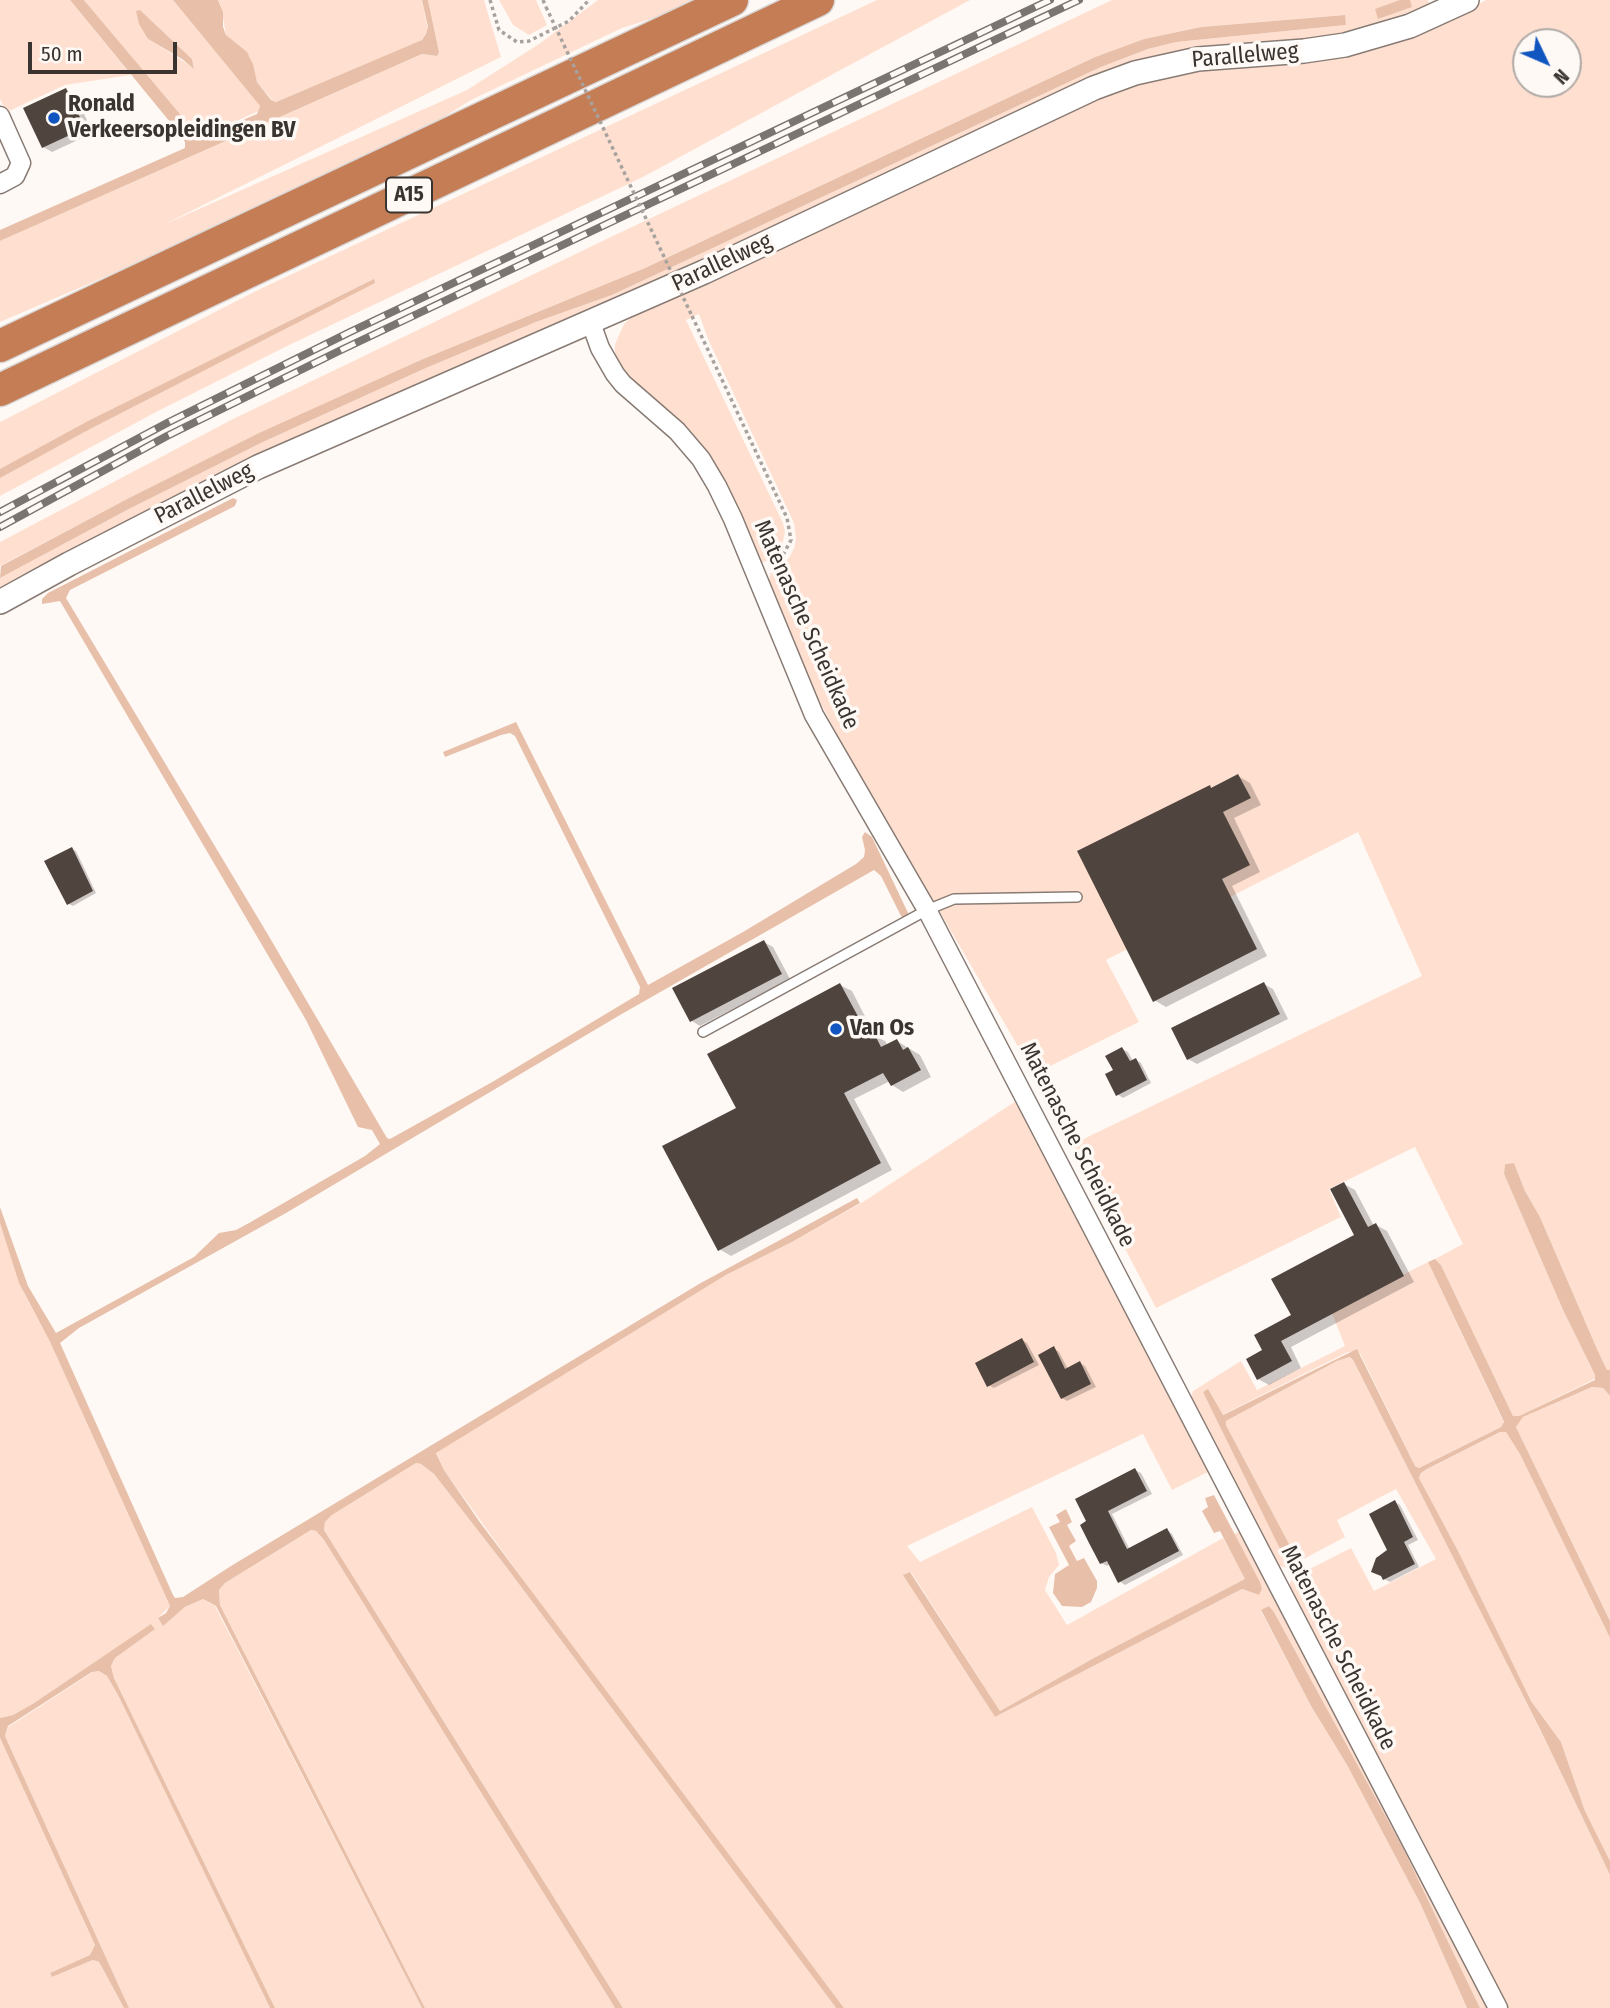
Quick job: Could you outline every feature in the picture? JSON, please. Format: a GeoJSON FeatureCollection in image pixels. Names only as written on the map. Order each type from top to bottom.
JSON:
{"type":"FeatureCollection","features":[{"type":"Feature","properties":{"kind":"highway","name":"A15"},"geometry":{"type":"LineString","coordinates":[[0,346],[732,0]]}},
{"type":"Feature","properties":{"kind":"highway","name":"A15"},"geometry":{"type":"LineString","coordinates":[[0,390],[818,0]]}},
{"type":"Feature","properties":{"kind":"street","name":"Parallelweg"},"geometry":{"type":"LineString","coordinates":[[0,603],[69,564],[258,467],[544,341],[591,323],[1094,88],[1136,73],[1198,59],[1345,45],[1410,26],[1468,0]]}},
{"type":"Feature","properties":{"kind":"street"},"geometry":{"type":"LineString","coordinates":[[0,118],[21,163],[15,176],[0,184]]}},
{"type":"Feature","properties":{"kind":"street","name":"Matenasche Scheidkade"},"geometry":{"type":"LineString","coordinates":[[591,323],[600,348],[623,384],[677,430],[701,459],[733,519],[814,715],[927,910],[1497,2008]]}},
{"type":"Feature","properties":{"kind":"lane"},"geometry":{"type":"LineString","coordinates":[[703,1032],[927,910],[954,900],[1077,897]]}},
{"type":"Feature","properties":{"kind":"path"},"geometry":{"type":"LineString","coordinates":[[491,0],[499,30],[517,42],[529,41],[569,21],[589,0]]}},
{"type":"Feature","properties":{"kind":"path"},"geometry":{"type":"LineString","coordinates":[[543,0],[775,491],[790,529],[791,540],[783,555],[756,575]]}},
{"type":"Feature","properties":{"kind":"shaded area"},"geometry":{"type":"Polygon","coordinates":[[[0,0],[70,0],[131,75],[65,85],[7,112],[0,99],[0,0]]]}},
{"type":"Feature","properties":{"kind":"shaded area"},"geometry":{"type":"Polygon","coordinates":[[[70,0],[84,0],[200,138],[257,114],[260,106],[173,0],[218,0],[223,12],[226,35],[247,52],[257,82],[271,100],[276,102],[422,40],[428,27],[422,0],[428,0],[439,52],[437,56],[422,54],[0,241],[0,230],[185,148],[185,142],[179,133],[70,0]]]}},
{"type":"Feature","properties":{"kind":"shaded area"},"geometry":{"type":"Polygon","coordinates":[[[84,0],[173,0],[260,106],[259,111],[199,138],[84,0]],[[141,11],[148,39],[194,68],[192,59],[141,11]]]}},
{"type":"Feature","properties":{"kind":"shaded area"},"geometry":{"type":"Polygon","coordinates":[[[218,0],[422,0],[428,30],[419,42],[276,102],[257,82],[250,57],[226,35],[218,0]]]}},
{"type":"Feature","properties":{"kind":"shaded area"},"geometry":{"type":"Polygon","coordinates":[[[428,0],[484,0],[501,57],[163,225],[467,90],[539,44],[598,0],[699,0],[674,12],[622,28],[471,100],[431,128],[149,258],[0,322],[0,241],[422,54],[435,56],[439,52],[428,0]]]}},
{"type":"Feature","properties":{"kind":"shaded area"},"geometry":{"type":"Polygon","coordinates":[[[499,0],[536,0],[547,25],[529,35],[513,25],[499,0]]]}},
{"type":"Feature","properties":{"kind":"shaded area"},"geometry":{"type":"Polygon","coordinates":[[[877,0],[970,0],[643,177],[285,347],[158,411],[0,496],[0,422],[258,290],[877,0]]]}},
{"type":"Feature","properties":{"kind":"shaded area"},"geometry":{"type":"Polygon","coordinates":[[[1112,0],[1428,0],[1431,8],[1392,24],[1320,39],[1211,47],[320,428],[0,591],[0,578],[263,442],[426,368],[536,322],[612,295],[1101,67],[1148,49],[1176,42],[1346,25],[1344,15],[1201,27],[1144,39],[1095,57],[645,268],[423,359],[125,500],[0,566],[0,542],[233,419],[1112,0]]]}},
{"type":"Feature","properties":{"kind":"shaded area"},"geometry":{"type":"Polygon","coordinates":[[[1400,0],[1410,0],[1412,7],[1378,19],[1375,9],[1400,0]]]}},
{"type":"Feature","properties":{"kind":"shaded area"},"geometry":{"type":"Polygon","coordinates":[[[1486,0],[1610,0],[1610,1370],[1607,1370],[1597,1349],[1514,1163],[1505,1164],[1504,1174],[1563,1310],[1595,1375],[1595,1379],[1519,1416],[1513,1416],[1441,1265],[1435,1259],[1463,1244],[1415,1147],[1329,1189],[1341,1217],[1156,1308],[1071,1145],[1422,976],[1358,832],[1106,960],[1139,1022],[1034,1074],[841,742],[811,685],[772,595],[769,580],[770,574],[789,558],[794,548],[794,523],[708,339],[699,314],[686,320],[783,523],[785,532],[782,546],[767,561],[759,563],[734,501],[710,456],[694,437],[628,377],[621,369],[615,352],[615,344],[624,324],[641,309],[1129,86],[1464,12],[1486,0]]]}},
{"type":"Feature","properties":{"kind":"shaded area"},"geometry":{"type":"Polygon","coordinates":[[[140,10],[192,59],[194,69],[148,39],[139,24],[136,11],[140,10]]]}},
{"type":"Feature","properties":{"kind":"shaded area"},"geometry":{"type":"Polygon","coordinates":[[[1345,15],[1346,25],[1176,42],[1148,49],[1101,67],[612,295],[536,322],[426,368],[263,442],[0,578],[1,566],[259,433],[423,359],[645,268],[1095,57],[1144,39],[1201,27],[1345,15]]]}},
{"type":"Feature","properties":{"kind":"shaded area"},"geometry":{"type":"Polygon","coordinates":[[[374,279],[375,283],[0,478],[0,469],[88,421],[374,279]]]}},
{"type":"Feature","properties":{"kind":"shaded area"},"geometry":{"type":"Polygon","coordinates":[[[233,498],[237,500],[235,506],[70,590],[66,598],[387,1138],[390,1139],[494,1081],[639,994],[640,987],[515,736],[510,733],[501,735],[445,757],[443,752],[516,722],[648,985],[856,864],[864,857],[862,837],[865,832],[872,837],[909,915],[904,918],[901,916],[881,876],[874,870],[620,1015],[286,1213],[79,1328],[60,1343],[173,1595],[175,1598],[183,1597],[699,1284],[857,1198],[860,1203],[792,1242],[726,1275],[436,1453],[444,1470],[479,1521],[844,2008],[836,2008],[434,1474],[416,1463],[332,1515],[325,1522],[324,1530],[623,2008],[615,2008],[324,1540],[316,1531],[311,1530],[225,1583],[219,1590],[220,1605],[425,2008],[422,2008],[216,1606],[203,1599],[185,1607],[163,1626],[158,1618],[166,1613],[170,1606],[50,1342],[19,1283],[0,1223],[0,1207],[28,1286],[56,1333],[194,1257],[219,1233],[236,1230],[249,1223],[365,1156],[380,1144],[372,1130],[358,1127],[306,1020],[60,601],[42,604],[42,599],[48,593],[233,498]]]}},
{"type":"Feature","properties":{"kind":"shaded area"},"geometry":{"type":"Polygon","coordinates":[[[1019,1099],[1212,1470],[1172,1490],[1143,1434],[907,1546],[920,1562],[1032,1507],[1056,1553],[1059,1565],[1049,1577],[1045,1590],[1067,1625],[1223,1538],[1246,1579],[1092,1659],[1000,1711],[911,1572],[904,1576],[995,1717],[1242,1589],[1259,1595],[1260,1582],[1234,1534],[1243,1530],[1489,2008],[1480,2008],[1403,1848],[1269,1606],[1261,1611],[1420,1903],[1467,2008],[844,2008],[575,1652],[444,1470],[436,1452],[726,1275],[863,1202],[1019,1099]]]}},
{"type":"Feature","properties":{"kind":"shaded area"},"geometry":{"type":"Polygon","coordinates":[[[1514,1163],[1597,1349],[1607,1370],[1610,1370],[1610,1396],[1603,1388],[1592,1387],[1523,1417],[1516,1427],[1610,1621],[1610,1638],[1520,1454],[1506,1432],[1500,1432],[1427,1469],[1419,1478],[1531,1701],[1561,1742],[1585,1811],[1610,1861],[1610,1875],[1540,1729],[1353,1360],[1350,1357],[1337,1361],[1226,1421],[1296,1557],[1292,1562],[1285,1559],[1203,1392],[1208,1389],[1223,1415],[1357,1349],[1415,1466],[1419,1468],[1501,1427],[1504,1422],[1428,1262],[1435,1259],[1441,1265],[1513,1416],[1519,1416],[1595,1380],[1504,1174],[1505,1164],[1514,1163]]]}},
{"type":"Feature","properties":{"kind":"shaded area"},"geometry":{"type":"Polygon","coordinates":[[[0,1223],[25,1295],[50,1342],[170,1606],[158,1618],[163,1625],[185,1607],[203,1599],[215,1606],[422,2008],[275,2008],[114,1678],[111,1666],[115,1658],[154,1629],[152,1624],[34,1703],[13,1715],[0,1718],[0,1223]]]}},
{"type":"Feature","properties":{"kind":"shaded area"},"geometry":{"type":"Polygon","coordinates":[[[1428,1262],[1504,1423],[1501,1427],[1419,1468],[1415,1466],[1360,1353],[1348,1352],[1222,1415],[1208,1390],[1203,1392],[1296,1557],[1226,1421],[1337,1361],[1350,1357],[1353,1360],[1540,1729],[1610,1875],[1610,2008],[1506,2008],[1288,1589],[1292,1578],[1351,1548],[1374,1591],[1436,1559],[1396,1489],[1337,1520],[1345,1537],[1287,1568],[1276,1565],[1191,1397],[1193,1391],[1241,1361],[1257,1390],[1345,1346],[1331,1311],[1428,1262]]]}},
{"type":"Feature","properties":{"kind":"shaded area"},"geometry":{"type":"Polygon","coordinates":[[[1592,1387],[1603,1388],[1610,1396],[1610,1621],[1516,1427],[1523,1417],[1592,1387]]]}},
{"type":"Feature","properties":{"kind":"shaded area"},"geometry":{"type":"Polygon","coordinates":[[[1500,1432],[1506,1432],[1520,1453],[1610,1638],[1610,1861],[1585,1811],[1561,1742],[1531,1701],[1419,1478],[1427,1469],[1500,1432]]]}},
{"type":"Feature","properties":{"kind":"shaded area"},"geometry":{"type":"Polygon","coordinates":[[[416,1463],[434,1474],[507,1568],[836,2008],[623,2008],[324,1530],[325,1522],[332,1515],[416,1463]]]}},
{"type":"Feature","properties":{"kind":"shaded area"},"geometry":{"type":"Polygon","coordinates":[[[1214,1495],[1260,1582],[1262,1589],[1259,1595],[1242,1589],[995,1717],[903,1575],[910,1572],[1000,1711],[1092,1659],[1245,1579],[1220,1531],[1214,1533],[1202,1511],[1208,1507],[1205,1498],[1214,1495]]]}},
{"type":"Feature","properties":{"kind":"shaded area"},"geometry":{"type":"Polygon","coordinates":[[[1066,1509],[1072,1522],[1067,1525],[1076,1541],[1069,1546],[1077,1561],[1084,1558],[1097,1581],[1091,1602],[1082,1607],[1062,1606],[1053,1593],[1055,1574],[1069,1565],[1049,1527],[1060,1522],[1056,1515],[1066,1509]]]}},
{"type":"Feature","properties":{"kind":"shaded area"},"geometry":{"type":"Polygon","coordinates":[[[311,1530],[316,1531],[324,1540],[615,2008],[425,2008],[220,1605],[219,1590],[225,1583],[311,1530]]]}},
{"type":"Feature","properties":{"kind":"shaded area"},"geometry":{"type":"Polygon","coordinates":[[[1269,1606],[1403,1848],[1480,2008],[1467,2008],[1420,1903],[1261,1610],[1269,1606]]]}},
{"type":"Feature","properties":{"kind":"shaded area"},"geometry":{"type":"Polygon","coordinates":[[[151,1624],[155,1629],[115,1658],[111,1666],[114,1678],[275,2008],[270,2008],[119,1697],[107,1676],[99,1671],[92,1672],[8,1726],[5,1736],[129,2008],[124,2008],[99,1962],[93,1960],[52,1977],[50,1973],[90,1955],[95,1945],[0,1738],[0,1718],[13,1715],[34,1703],[151,1624]]]}},
{"type":"Feature","properties":{"kind":"shaded area"},"geometry":{"type":"Polygon","coordinates":[[[99,1671],[107,1676],[119,1697],[270,2008],[129,2008],[5,1736],[8,1727],[93,1672],[99,1671]]]}},
{"type":"Feature","properties":{"kind":"shaded area"},"geometry":{"type":"Polygon","coordinates":[[[0,1738],[95,1945],[91,1955],[50,1973],[52,1977],[93,1960],[99,1962],[124,2008],[0,2008],[0,1738]]]}},
{"type":"Feature","properties":{"kind":"building","name":"Ronald Verkeersopleidingen BV"},"geometry":{"type":"Polygon","coordinates":[[[66,88],[85,128],[42,148],[23,108],[66,88]]]}},
{"type":"Feature","properties":{"kind":"building"},"geometry":{"type":"Polygon","coordinates":[[[1238,774],[1251,798],[1223,812],[1250,865],[1222,879],[1257,949],[1153,1002],[1077,851],[1210,785],[1211,788],[1238,774]]]}},
{"type":"Feature","properties":{"kind":"building"},"geometry":{"type":"Polygon","coordinates":[[[72,847],[93,891],[67,905],[44,861],[72,847]]]}},
{"type":"Feature","properties":{"kind":"building"},"geometry":{"type":"Polygon","coordinates":[[[764,940],[782,974],[690,1022],[672,988],[764,940]]]}},
{"type":"Feature","properties":{"kind":"building"},"geometry":{"type":"Polygon","coordinates":[[[1264,982],[1280,1014],[1187,1060],[1171,1028],[1264,982]]]}},
{"type":"Feature","properties":{"kind":"building"},"geometry":{"type":"Polygon","coordinates":[[[840,983],[868,1035],[874,1033],[881,1047],[897,1039],[903,1050],[908,1047],[921,1070],[891,1086],[883,1073],[844,1093],[881,1163],[718,1251],[662,1146],[736,1108],[707,1054],[840,983]]]}},
{"type":"Feature","properties":{"kind":"building"},"geometry":{"type":"Polygon","coordinates":[[[1122,1047],[1130,1061],[1136,1058],[1147,1080],[1116,1096],[1105,1074],[1113,1070],[1105,1056],[1122,1047]]]}},
{"type":"Feature","properties":{"kind":"building"},"geometry":{"type":"Polygon","coordinates":[[[1344,1182],[1368,1227],[1376,1223],[1404,1276],[1281,1341],[1292,1361],[1257,1380],[1246,1359],[1262,1350],[1254,1335],[1291,1315],[1271,1279],[1354,1235],[1330,1189],[1344,1182]]]}},
{"type":"Feature","properties":{"kind":"building"},"geometry":{"type":"Polygon","coordinates":[[[1022,1338],[1034,1362],[987,1387],[975,1363],[1022,1338]]]}},
{"type":"Feature","properties":{"kind":"building"},"geometry":{"type":"Polygon","coordinates":[[[1054,1346],[1065,1369],[1080,1361],[1091,1384],[1061,1399],[1038,1355],[1054,1346]]]}},
{"type":"Feature","properties":{"kind":"building"},"geometry":{"type":"Polygon","coordinates":[[[1135,1468],[1147,1491],[1108,1511],[1127,1549],[1167,1528],[1179,1551],[1118,1583],[1107,1561],[1100,1564],[1089,1543],[1080,1525],[1086,1521],[1075,1499],[1135,1468]]]}},
{"type":"Feature","properties":{"kind":"building"},"geometry":{"type":"Polygon","coordinates":[[[1395,1500],[1413,1537],[1404,1542],[1415,1564],[1383,1580],[1381,1576],[1371,1572],[1376,1558],[1387,1550],[1369,1514],[1395,1500]]]}},
{"type":"Feature","properties":{"kind":"railway"},"geometry":{"type":"LineString","coordinates":[[0,512],[169,422],[350,332],[1050,0]]}},
{"type":"Feature","properties":{"kind":"railway"},"geometry":{"type":"LineString","coordinates":[[0,527],[167,436],[339,351],[1079,0]]}},
{"type":"Feature","properties":{"kind":"place","name":"Ronald Verkeersopleidingen BV"},"geometry":{"type":"Point","coordinates":[54,118]}},
{"type":"Feature","properties":{"kind":"place","name":"Van Os"},"geometry":{"type":"Point","coordinates":[836,1029]}}]}
